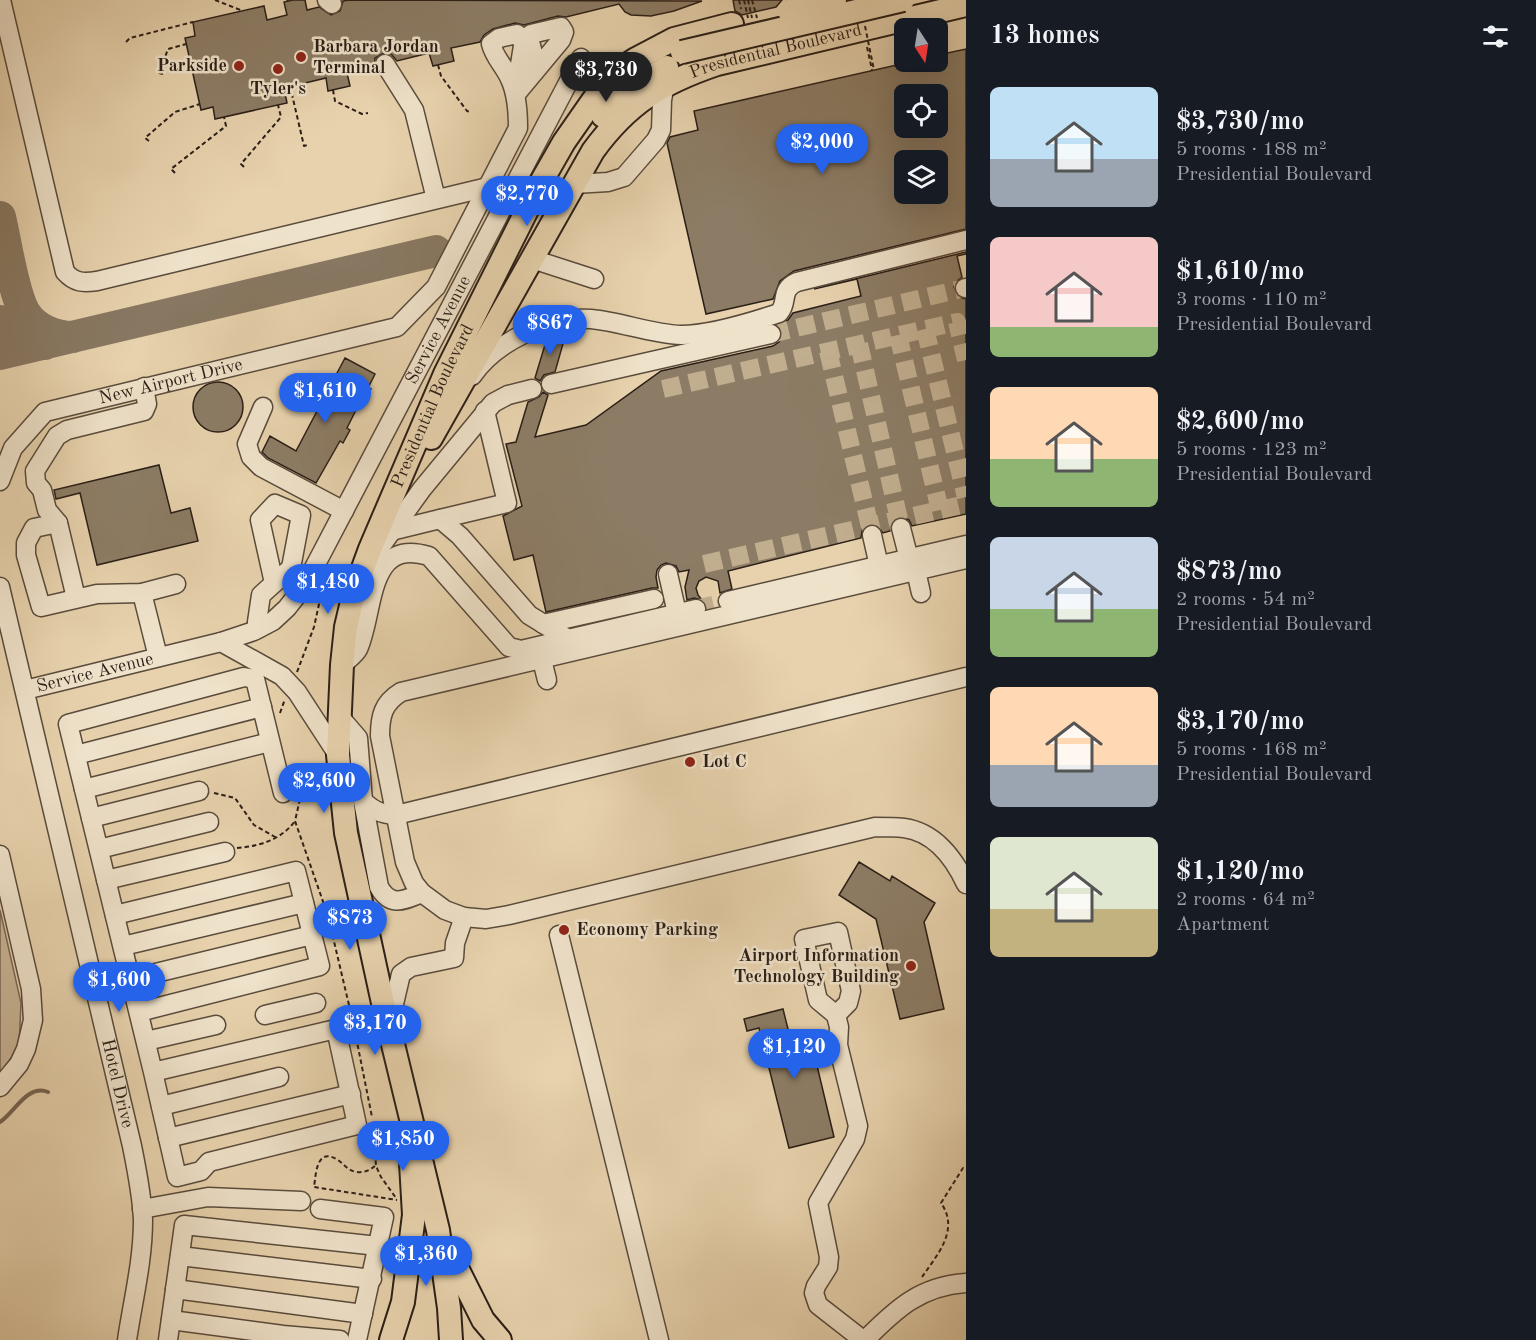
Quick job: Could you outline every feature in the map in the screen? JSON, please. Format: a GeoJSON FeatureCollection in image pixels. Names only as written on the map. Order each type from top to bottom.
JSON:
{"type":"FeatureCollection","features":[{"type":"Feature","properties":{"kind":"main road","name":"Presidential Boulevard"},"geometry":{"type":"LineString","coordinates":[[390,520],[445,374],[464,334],[540,184],[564,142],[610,76],[674,39],[750,10],[835,0]]}},
{"type":"Feature","properties":{"kind":"main road"},"geometry":{"type":"LineString","coordinates":[[582,116],[641,69],[682,52],[903,0]]}},
{"type":"Feature","properties":{"kind":"main road"},"geometry":{"type":"LineString","coordinates":[[558,214],[555,191],[589,133],[626,90],[682,58],[918,0]]}},
{"type":"Feature","properties":{"kind":"main road","name":"Presidential Boulevard"},"geometry":{"type":"LineString","coordinates":[[451,1340],[438,1230],[388,1026],[346,833],[338,755],[346,627],[370,549],[390,520],[442,419],[593,151],[611,126],[634,105],[683,75],[717,64],[966,5]]}},
{"type":"Feature","properties":{"kind":"main road"},"geometry":{"type":"LineString","coordinates":[[391,1340],[403,1302],[414,1215],[408,1105]]}},
{"type":"Feature","properties":{"kind":"main road"},"geometry":{"type":"LineString","coordinates":[[438,1230],[483,1320],[500,1340]]}},
{"type":"Feature","properties":{"kind":"street"},"geometry":{"type":"LineString","coordinates":[[1,0],[65,272],[78,283],[97,281],[488,187]]}},
{"type":"Feature","properties":{"kind":"street","name":"Service Avenue"},"geometry":{"type":"LineString","coordinates":[[25,690],[221,642],[260,628],[273,621],[287,608],[305,585],[581,58]]}},
{"type":"Feature","properties":{"kind":"street"},"geometry":{"type":"LineString","coordinates":[[386,64],[414,110],[443,197],[466,208],[470,221]]}},
{"type":"Feature","properties":{"kind":"street","name":"New Airport Drive"},"geometry":{"type":"LineString","coordinates":[[0,481],[7,444],[45,412],[398,327],[436,287],[518,128],[515,95],[537,68]]}},
{"type":"Feature","properties":{"kind":"street"},"geometry":{"type":"LineString","coordinates":[[574,184],[608,182],[624,177],[656,140],[661,130],[665,85]]}},
{"type":"Feature","properties":{"kind":"street"},"geometry":{"type":"LineString","coordinates":[[442,419],[476,370],[506,344],[531,330],[556,322],[590,319],[663,334],[694,335],[768,317],[782,311],[784,296],[797,282],[966,240]]}},
{"type":"Feature","properties":{"kind":"street"},"geometry":{"type":"LineString","coordinates":[[532,259],[594,279]]}},
{"type":"Feature","properties":{"kind":"street"},"geometry":{"type":"LineString","coordinates":[[551,384],[724,351],[771,334]]}},
{"type":"Feature","properties":{"kind":"street"},"geometry":{"type":"LineString","coordinates":[[76,598],[57,523],[47,510],[42,490],[36,483],[34,471],[57,436],[68,430],[144,411],[147,404],[144,387]]}},
{"type":"Feature","properties":{"kind":"street"},"geometry":{"type":"LineString","coordinates":[[390,520],[493,403],[508,395],[532,389]]}},
{"type":"Feature","properties":{"kind":"street"},"geometry":{"type":"LineString","coordinates":[[263,407],[246,444],[250,457],[261,467],[344,511]]}},
{"type":"Feature","properties":{"kind":"street"},"geometry":{"type":"LineString","coordinates":[[390,520],[440,519],[507,503],[485,411]]}},
{"type":"Feature","properties":{"kind":"street"},"geometry":{"type":"LineString","coordinates":[[440,519],[460,536],[529,615],[568,639]]}},
{"type":"Feature","properties":{"kind":"street"},"geometry":{"type":"LineString","coordinates":[[57,523],[34,528],[26,543],[26,555],[41,607],[97,594],[142,593],[176,584]]}},
{"type":"Feature","properties":{"kind":"street"},"geometry":{"type":"LineString","coordinates":[[901,528],[921,593]]}},
{"type":"Feature","properties":{"kind":"street"},"geometry":{"type":"LineString","coordinates":[[872,535],[879,566]]}},
{"type":"Feature","properties":{"kind":"street"},"geometry":{"type":"LineString","coordinates":[[966,545],[913,565],[542,660],[400,692],[387,703],[380,720],[380,735],[405,862],[414,883],[422,893],[445,910],[464,917],[486,919],[509,915],[875,827],[905,828],[924,835],[943,848],[957,866],[966,884]]}},
{"type":"Feature","properties":{"kind":"street"},"geometry":{"type":"LineString","coordinates":[[342,665],[358,650],[377,578],[387,562],[398,555],[416,552],[429,556],[509,647],[521,650],[696,609]]}},
{"type":"Feature","properties":{"kind":"street"},"geometry":{"type":"LineString","coordinates":[[728,601],[879,566],[966,559]]}},
{"type":"Feature","properties":{"kind":"street"},"geometry":{"type":"LineString","coordinates":[[668,574],[677,613]]}},
{"type":"Feature","properties":{"kind":"street"},"geometry":{"type":"LineString","coordinates":[[260,628],[256,622],[261,595],[274,583]]}},
{"type":"Feature","properties":{"kind":"street"},"geometry":{"type":"LineString","coordinates":[[0,587],[25,690]]}},
{"type":"Feature","properties":{"kind":"street"},"geometry":{"type":"LineString","coordinates":[[142,593],[158,657]]}},
{"type":"Feature","properties":{"kind":"street"},"geometry":{"type":"LineString","coordinates":[[543,624],[654,596],[658,618]]}},
{"type":"Feature","properties":{"kind":"street"},"geometry":{"type":"LineString","coordinates":[[221,642],[282,676],[297,692],[338,755]]}},
{"type":"Feature","properties":{"kind":"street"},"geometry":{"type":"LineString","coordinates":[[542,660],[547,680]]}},
{"type":"Feature","properties":{"kind":"street"},"geometry":{"type":"LineString","coordinates":[[153,1072],[336,1029],[357,1125],[209,1162],[201,1171],[177,1177],[68,723],[244,677],[255,679],[283,793]]}},
{"type":"Feature","properties":{"kind":"street"},"geometry":{"type":"LineString","coordinates":[[363,801],[381,814],[396,814],[966,677]]}},
{"type":"Feature","properties":{"kind":"street","name":"Hotel Drive"},"geometry":{"type":"LineString","coordinates":[[25,690],[141,1191],[142,1245],[127,1340]]}},
{"type":"Feature","properties":{"kind":"street"},"geometry":{"type":"LineString","coordinates":[[76,755],[262,708]]}},
{"type":"Feature","properties":{"kind":"street"},"geometry":{"type":"LineString","coordinates":[[339,716],[358,738],[363,801],[379,887],[384,896],[392,901],[422,893]]}},
{"type":"Feature","properties":{"kind":"street"},"geometry":{"type":"LineString","coordinates":[[84,789],[270,742]]}},
{"type":"Feature","properties":{"kind":"street"},"geometry":{"type":"LineString","coordinates":[[91,818],[204,793]]}},
{"type":"Feature","properties":{"kind":"street"},"geometry":{"type":"LineString","coordinates":[[99,849],[209,822]]}},
{"type":"Feature","properties":{"kind":"street"},"geometry":{"type":"LineString","coordinates":[[106,880],[228,850]]}},
{"type":"Feature","properties":{"kind":"street"},"geometry":{"type":"LineString","coordinates":[[0,855],[31,989],[33,1020],[26,1049],[19,1064],[0,1087]]}},
{"type":"Feature","properties":{"kind":"street"},"geometry":{"type":"LineString","coordinates":[[115,915],[296,871],[320,966],[139,1012]]}},
{"type":"Feature","properties":{"kind":"street"},"geometry":{"type":"LineString","coordinates":[[123,946],[304,903]]}},
{"type":"Feature","properties":{"kind":"street"},"geometry":{"type":"LineString","coordinates":[[388,1026],[401,974],[411,967],[454,958],[455,943],[464,917]]}},
{"type":"Feature","properties":{"kind":"street"},"geometry":{"type":"LineString","coordinates":[[836,1015],[848,1003],[851,991],[838,932],[804,939],[818,1000],[836,1015],[839,1027],[838,1045],[858,1126],[858,1133],[818,1203],[829,1257],[828,1267],[814,1293],[818,1305],[847,1333]]}},
{"type":"Feature","properties":{"kind":"street"},"geometry":{"type":"LineString","coordinates":[[131,979],[312,935]]}},
{"type":"Feature","properties":{"kind":"street"},"geometry":{"type":"LineString","coordinates":[[559,935],[659,1340]]}},
{"type":"Feature","properties":{"kind":"street"},"geometry":{"type":"LineString","coordinates":[[265,1015],[316,1003]]}},
{"type":"Feature","properties":{"kind":"street"},"geometry":{"type":"LineString","coordinates":[[146,1041],[216,1025]]}},
{"type":"Feature","properties":{"kind":"street"},"geometry":{"type":"LineString","coordinates":[[161,1106],[279,1077]]}},
{"type":"Feature","properties":{"kind":"street"},"geometry":{"type":"LineString","coordinates":[[168,1138],[351,1094]]}},
{"type":"Feature","properties":{"kind":"street"},"geometry":{"type":"LineString","coordinates":[[142,1209],[208,1197],[301,1201]]}},
{"type":"Feature","properties":{"kind":"street"},"geometry":{"type":"LineString","coordinates":[[320,1209],[384,1217],[357,1340]]}},
{"type":"Feature","properties":{"kind":"street"},"geometry":{"type":"LineString","coordinates":[[168,1340],[184,1225],[378,1246]]}},
{"type":"Feature","properties":{"kind":"street"},"geometry":{"type":"LineString","coordinates":[[180,1257],[372,1278]]}},
{"type":"Feature","properties":{"kind":"street"},"geometry":{"type":"LineString","coordinates":[[847,1333],[848,1327],[864,1340],[897,1308],[922,1294],[949,1284],[966,1283]]}},
{"type":"Feature","properties":{"kind":"street"},"geometry":{"type":"LineString","coordinates":[[175,1288],[363,1314]]}},
{"type":"Feature","properties":{"kind":"street"},"geometry":{"type":"LineString","coordinates":[[171,1320],[340,1340]]}},
{"type":"Feature","properties":{"kind":"path"},"geometry":{"type":"LineString","coordinates":[[215,0],[243,11]]}},
{"type":"Feature","properties":{"kind":"path"},"geometry":{"type":"LineString","coordinates":[[126,42],[130,38],[193,22]]}},
{"type":"Feature","properties":{"kind":"path"},"geometry":{"type":"LineString","coordinates":[[865,24],[874,70]]}},
{"type":"Feature","properties":{"kind":"path"},"geometry":{"type":"LineString","coordinates":[[163,74],[159,73],[168,49],[186,44]]}},
{"type":"Feature","properties":{"kind":"path"},"geometry":{"type":"LineString","coordinates":[[438,65],[441,76],[470,112]]}},
{"type":"Feature","properties":{"kind":"path"},"geometry":{"type":"LineString","coordinates":[[290,86],[304,146],[307,146]]}},
{"type":"Feature","properties":{"kind":"path"},"geometry":{"type":"LineString","coordinates":[[333,90],[335,100],[363,114],[368,112]]}},
{"type":"Feature","properties":{"kind":"path"},"geometry":{"type":"LineString","coordinates":[[149,141],[145,138],[175,112],[200,104]]}},
{"type":"Feature","properties":{"kind":"path"},"geometry":{"type":"LineString","coordinates":[[244,167],[241,164],[281,117],[278,105]]}},
{"type":"Feature","properties":{"kind":"path"},"geometry":{"type":"LineString","coordinates":[[175,174],[171,169],[226,126],[224,117]]}},
{"type":"Feature","properties":{"kind":"path"},"geometry":{"type":"LineString","coordinates":[[204,793],[225,794],[235,798],[254,825],[277,838]]}},
{"type":"Feature","properties":{"kind":"path"},"geometry":{"type":"LineString","coordinates":[[228,850],[254,846],[277,838],[296,821]]}},
{"type":"Feature","properties":{"kind":"path"},"geometry":{"type":"LineString","coordinates":[[376,1166],[364,1172],[356,1172],[338,1160],[325,1157],[317,1165],[315,1187],[397,1200]]}},
{"type":"Feature","properties":{"kind":"path"},"geometry":{"type":"LineString","coordinates":[[917,1283],[947,1236],[948,1215],[941,1203],[963,1168],[966,1167]]}},
{"type":"Feature","properties":{"kind":"shaded area"},"geometry":{"type":"Polygon","coordinates":[[[0,910],[21,1003],[19,1046],[0,1074],[0,910]]]}},
{"type":"Feature","properties":{"kind":"building","name":"Barbara Jordan Terminal"},"geometry":{"type":"Polygon","coordinates":[[[305,0],[307,10],[319,7],[331,15],[340,11],[343,1],[349,0],[702,1],[651,16],[631,15],[625,12],[619,4],[524,25],[515,23],[493,29],[484,35],[480,42],[451,48],[454,61],[433,66],[429,53],[397,61],[391,54],[384,53],[375,58],[374,67],[347,73],[350,86],[328,91],[326,78],[284,88],[287,103],[215,119],[213,107],[201,110],[185,38],[195,36],[193,22],[264,6],[267,20],[287,15],[284,2],[305,0]]]}},
{"type":"Feature","properties":{"kind":"building"},"geometry":{"type":"Polygon","coordinates":[[[733,0],[782,0],[776,7],[742,15],[735,11],[733,0]]]}},
{"type":"Feature","properties":{"kind":"building"},"geometry":{"type":"Polygon","coordinates":[[[966,49],[966,229],[794,271],[780,281],[773,299],[706,314],[667,143],[670,137],[698,130],[694,111],[894,66],[894,72],[948,72],[948,53],[966,49]]]}},
{"type":"Feature","properties":{"kind":"building"},"geometry":{"type":"Polygon","coordinates":[[[966,252],[966,254],[957,256],[962,277],[954,287],[959,297],[966,299],[966,514],[912,526],[909,520],[899,517],[893,520],[890,531],[883,533],[876,525],[869,524],[862,531],[861,538],[728,571],[732,589],[720,593],[718,581],[706,577],[699,581],[696,588],[702,600],[694,598],[687,600],[685,587],[689,570],[679,572],[676,566],[666,563],[657,570],[658,588],[546,612],[533,555],[514,560],[503,516],[522,506],[506,444],[516,442],[528,402],[539,397],[543,392],[548,395],[535,437],[586,425],[661,371],[773,346],[782,337],[782,331],[778,325],[788,320],[793,313],[861,296],[857,279],[814,289],[966,252]]]}},
{"type":"Feature","properties":{"kind":"building"},"geometry":{"type":"Polygon","coordinates":[[[566,333],[555,372],[544,375],[540,381],[535,378],[547,338],[566,333]]]}},
{"type":"Feature","properties":{"kind":"building"},"geometry":{"type":"Polygon","coordinates":[[[345,358],[375,374],[368,388],[371,389],[364,402],[361,400],[347,428],[350,430],[343,443],[340,441],[316,483],[268,458],[262,452],[270,436],[296,451],[345,358]]]}},
{"type":"Feature","properties":{"kind":"building"},"geometry":{"type":"Polygon","coordinates":[[[213,382],[223,382],[236,389],[243,402],[243,412],[236,425],[223,432],[213,432],[204,428],[197,421],[193,412],[193,402],[197,393],[204,386],[213,382]]]}},
{"type":"Feature","properties":{"kind":"building"},"geometry":{"type":"Polygon","coordinates":[[[159,465],[171,513],[190,508],[198,541],[97,565],[80,493],[56,499],[54,490],[159,465]]]}},
{"type":"Feature","properties":{"kind":"building","name":"Airport Information Technology Building"},"geometry":{"type":"Polygon","coordinates":[[[859,862],[890,881],[892,876],[935,903],[924,922],[944,1009],[900,1019],[876,919],[839,895],[859,862]]]}},
{"type":"Feature","properties":{"kind":"building"},"geometry":{"type":"Polygon","coordinates":[[[783,1009],[790,1037],[809,1032],[834,1137],[789,1148],[759,1028],[747,1031],[744,1019],[783,1009]]]}},
{"type":"Feature","properties":{"kind":"waterway"},"geometry":{"type":"LineString","coordinates":[[0,1122],[28,1095],[34,1092],[48,1092]]}},
{"type":"Feature","properties":{"kind":"taxiway"},"geometry":{"type":"LineString","coordinates":[[0,217],[13,280],[25,313],[40,328],[59,336],[73,337]]}},
{"type":"Feature","properties":{"kind":"taxiway"},"geometry":{"type":"LineString","coordinates":[[0,354],[436,251]]}},
{"type":"Feature","properties":{"kind":"taxiway"},"geometry":{"type":"LineString","coordinates":[[0,321],[11,330],[45,344]]}},
{"type":"Feature","properties":{"kind":"tunnel"},"geometry":{"type":"LineString","coordinates":[[771,334],[965,288]]}},
{"type":"Feature","properties":{"kind":"tunnel"},"geometry":{"type":"LineString","coordinates":[[663,389],[957,322],[966,360]]}},
{"type":"Feature","properties":{"kind":"tunnel"},"geometry":{"type":"LineString","coordinates":[[925,329],[966,497]]}},
{"type":"Feature","properties":{"kind":"tunnel"},"geometry":{"type":"LineString","coordinates":[[898,335],[940,510]]}},
{"type":"Feature","properties":{"kind":"tunnel"},"geometry":{"type":"LineString","coordinates":[[859,344],[901,528]]}},
{"type":"Feature","properties":{"kind":"tunnel"},"geometry":{"type":"LineString","coordinates":[[828,351],[872,535]]}},
{"type":"Feature","properties":{"kind":"tunnel"},"geometry":{"type":"LineString","coordinates":[[704,564],[966,504]]}},
{"type":"Feature","properties":{"kind":"tunnel"},"geometry":{"type":"LineString","coordinates":[[696,609],[728,601]]}},
{"type":"Feature","properties":{"kind":"place","name":"Barbara Jordan Terminal"},"geometry":{"type":"Point","coordinates":[301,57]}},
{"type":"Feature","properties":{"kind":"place","name":"Parkside"},"geometry":{"type":"Point","coordinates":[239,66]}},
{"type":"Feature","properties":{"kind":"place","name":"Tyler's"},"geometry":{"type":"Point","coordinates":[278,69]}},
{"type":"Feature","properties":{"kind":"place","name":"Lot C"},"geometry":{"type":"Point","coordinates":[690,762]}},
{"type":"Feature","properties":{"kind":"place","name":"Economy Parking"},"geometry":{"type":"Point","coordinates":[564,930]}},
{"type":"Feature","properties":{"kind":"place","name":"Airport Information Technology Building"},"geometry":{"type":"Point","coordinates":[911,966]}}]}
